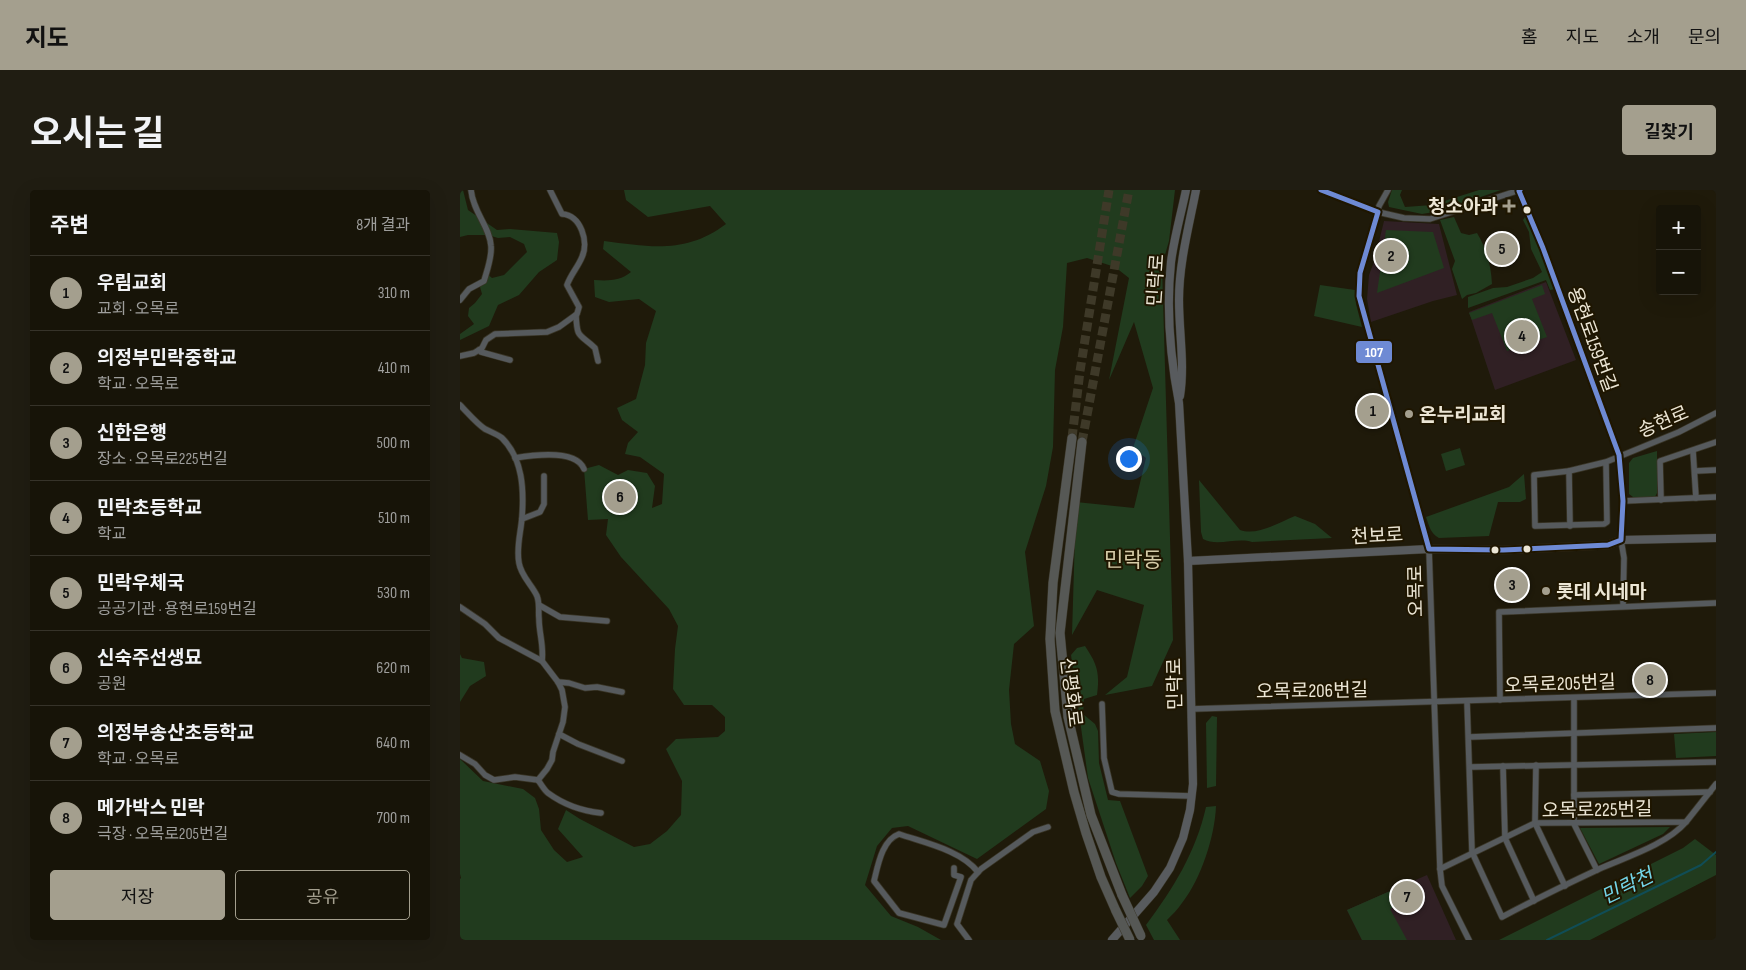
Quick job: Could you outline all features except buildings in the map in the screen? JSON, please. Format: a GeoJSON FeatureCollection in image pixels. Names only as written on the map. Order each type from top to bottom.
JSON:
{"type":"FeatureCollection","features":[{"type":"Feature","properties":{"kind":"highway","name":"신평화로"},"geometry":{"type":"LineString","coordinates":[[1072,438],[1052,593],[1050,639],[1055,711],[1074,792],[1086,833],[1101,877],[1130,940]]}},
{"type":"Feature","properties":{"kind":"highway","name":"신평화로"},"geometry":{"type":"LineString","coordinates":[[1082,442],[1060,633],[1068,718],[1091,815],[1122,895],[1142,938]]}},
{"type":"Feature","properties":{"kind":"main road","name":"민락로"},"geometry":{"type":"LineString","coordinates":[[1112,940],[1154,892],[1170,868],[1183,838],[1192,796],[1188,561],[1179,403],[1172,359],[1168,301],[1171,260],[1186,190]]}},
{"type":"Feature","properties":{"kind":"main road","name":"민락로"},"geometry":{"type":"LineString","coordinates":[[1179,403],[1183,376],[1179,288],[1183,255],[1196,190]]}},
{"type":"Feature","properties":{"kind":"main road","name":"천보로"},"geometry":{"type":"LineString","coordinates":[[1188,561],[1429,549],[1503,550],[1608,545],[1621,540],[1716,538]]}},
{"type":"Feature","properties":{"kind":"street"},"geometry":{"type":"LineString","coordinates":[[460,300],[469,289],[484,281],[491,254],[489,236],[472,201],[471,190]]}},
{"type":"Feature","properties":{"kind":"street"},"geometry":{"type":"LineString","coordinates":[[550,190],[562,214],[570,215],[578,221],[584,244],[582,256],[567,285],[579,307],[576,315],[579,336],[595,348],[598,361]]}},
{"type":"Feature","properties":{"kind":"street"},"geometry":{"type":"LineString","coordinates":[[1321,190],[1378,212],[1404,218],[1430,219],[1519,190]]}},
{"type":"Feature","properties":{"kind":"street","name":"오목로"},"geometry":{"type":"LineString","coordinates":[[1388,190],[1379,206],[1360,273],[1359,296],[1429,549],[1440,869],[1442,886],[1469,940]]}},
{"type":"Feature","properties":{"kind":"street","name":"용현로159번길"},"geometry":{"type":"LineString","coordinates":[[1519,190],[1543,248],[1619,455],[1623,502],[1621,540],[1624,558],[1624,606]]}},
{"type":"Feature","properties":{"kind":"street"},"geometry":{"type":"LineString","coordinates":[[460,356],[479,350],[486,340],[495,334],[547,332],[559,327],[576,315]]}},
{"type":"Feature","properties":{"kind":"street"},"geometry":{"type":"LineString","coordinates":[[479,350],[510,360]]}},
{"type":"Feature","properties":{"kind":"street"},"geometry":{"type":"LineString","coordinates":[[460,405],[484,428],[500,437],[507,444],[515,458],[523,485],[522,519],[518,537],[518,564],[536,595],[539,605],[538,620],[543,653],[542,661]]}},
{"type":"Feature","properties":{"kind":"street","name":"송현로"},"geometry":{"type":"LineString","coordinates":[[1570,526],[1535,526],[1534,475],[1570,471],[1606,462],[1619,455],[1679,432],[1716,413]]}},
{"type":"Feature","properties":{"kind":"street"},"geometry":{"type":"LineString","coordinates":[[1661,500],[1660,462],[1716,442]]}},
{"type":"Feature","properties":{"kind":"street"},"geometry":{"type":"LineString","coordinates":[[1693,451],[1696,498]]}},
{"type":"Feature","properties":{"kind":"street"},"geometry":{"type":"LineString","coordinates":[[515,458],[537,455],[564,456],[582,463],[584,469]]}},
{"type":"Feature","properties":{"kind":"street"},"geometry":{"type":"LineString","coordinates":[[1570,471],[1570,526],[1604,524],[1607,522],[1606,462]]}},
{"type":"Feature","properties":{"kind":"street"},"geometry":{"type":"LineString","coordinates":[[1695,471],[1716,470]]}},
{"type":"Feature","properties":{"kind":"street"},"geometry":{"type":"LineString","coordinates":[[522,519],[540,512],[544,504],[544,476]]}},
{"type":"Feature","properties":{"kind":"street"},"geometry":{"type":"LineString","coordinates":[[1623,502],[1716,497]]}},
{"type":"Feature","properties":{"kind":"street"},"geometry":{"type":"LineString","coordinates":[[1500,700],[1499,612],[1716,603]]}},
{"type":"Feature","properties":{"kind":"street"},"geometry":{"type":"LineString","coordinates":[[539,605],[560,617],[607,621]]}},
{"type":"Feature","properties":{"kind":"street"},"geometry":{"type":"LineString","coordinates":[[460,608],[485,624],[500,638],[542,661],[562,690],[566,706],[559,734],[552,760],[538,780]]}},
{"type":"Feature","properties":{"kind":"street"},"geometry":{"type":"LineString","coordinates":[[558,682],[585,688],[597,687],[622,692]]}},
{"type":"Feature","properties":{"kind":"street","name":"오목로205번길"},"geometry":{"type":"LineString","coordinates":[[1434,702],[1716,693]]}},
{"type":"Feature","properties":{"kind":"street"},"geometry":{"type":"LineString","coordinates":[[1574,698],[1574,824],[1597,870]]}},
{"type":"Feature","properties":{"kind":"street"},"geometry":{"type":"LineString","coordinates":[[1467,701],[1472,852],[1502,917],[1658,842],[1680,829],[1716,784]]}},
{"type":"Feature","properties":{"kind":"street","name":"오목로206번길"},"geometry":{"type":"LineString","coordinates":[[1190,709],[1434,702]]}},
{"type":"Feature","properties":{"kind":"street"},"geometry":{"type":"LineString","coordinates":[[1102,707],[1104,758],[1112,792],[1119,794],[1192,796]]}},
{"type":"Feature","properties":{"kind":"street"},"geometry":{"type":"LineString","coordinates":[[1469,737],[1716,728]]}},
{"type":"Feature","properties":{"kind":"street"},"geometry":{"type":"LineString","coordinates":[[559,734],[578,744],[622,761]]}},
{"type":"Feature","properties":{"kind":"street"},"geometry":{"type":"LineString","coordinates":[[460,755],[475,764],[485,775],[494,780],[515,777],[538,780],[546,792],[588,812],[601,813]]}},
{"type":"Feature","properties":{"kind":"street"},"geometry":{"type":"LineString","coordinates":[[1470,767],[1716,762]]}},
{"type":"Feature","properties":{"kind":"street"},"geometry":{"type":"LineString","coordinates":[[1536,765],[1536,823],[1565,886]]}},
{"type":"Feature","properties":{"kind":"street"},"geometry":{"type":"LineString","coordinates":[[1503,766],[1505,838],[1534,900]]}},
{"type":"Feature","properties":{"kind":"street"},"geometry":{"type":"LineString","coordinates":[[1574,795],[1710,792]]}},
{"type":"Feature","properties":{"kind":"street","name":"오목로225번길"},"geometry":{"type":"LineString","coordinates":[[1440,869],[1472,852],[1536,823],[1686,822]]}},
{"type":"Feature","properties":{"kind":"street"},"geometry":{"type":"LineString","coordinates":[[969,940],[957,924],[971,880],[978,872],[1033,832],[1048,827]]}},
{"type":"Feature","properties":{"kind":"street"},"geometry":{"type":"LineString","coordinates":[[954,868],[954,875],[961,878],[944,925],[899,913],[874,881],[881,853],[894,836],[899,834],[948,851],[971,864],[978,872]]}},
{"type":"Feature","properties":{"kind":"shaded area"},"geometry":{"type":"Polygon","coordinates":[[[1384,221],[1439,224],[1457,295],[1371,322],[1367,299],[1369,275],[1384,221]]]}},
{"type":"Feature","properties":{"kind":"shaded area"},"geometry":{"type":"Polygon","coordinates":[[[1546,282],[1576,360],[1495,390],[1469,312],[1546,282]]]}},
{"type":"Feature","properties":{"kind":"shaded area"},"geometry":{"type":"Polygon","coordinates":[[[1427,875],[1456,940],[1362,940],[1347,910],[1427,875]]]}},
{"type":"Feature","properties":{"kind":"green space"},"geometry":{"type":"Polygon","coordinates":[[[460,190],[463,190],[468,210],[497,230],[510,229],[557,233],[559,242],[557,260],[539,272],[519,295],[498,305],[489,326],[460,340],[460,334],[474,324],[468,316],[469,308],[482,294],[480,287],[485,272],[492,278],[504,275],[527,252],[524,244],[510,237],[498,238],[488,235],[468,235],[460,237],[460,190]]]}},
{"type":"Feature","properties":{"kind":"green space"},"geometry":{"type":"Polygon","coordinates":[[[624,190],[1175,190],[1169,241],[1162,265],[1173,640],[1152,686],[1105,695],[1127,677],[1144,605],[1097,590],[1072,635],[1076,502],[1134,508],[1146,458],[1133,448],[1153,388],[1134,322],[1109,380],[1129,278],[1115,267],[1087,258],[1067,263],[1063,327],[1055,370],[1053,447],[1046,486],[1025,552],[1034,626],[1014,644],[1009,690],[1011,724],[1015,744],[1040,761],[1049,791],[1046,809],[977,859],[908,826],[892,828],[877,846],[865,885],[891,916],[918,927],[941,940],[460,940],[460,759],[483,781],[523,789],[535,798],[539,809],[541,830],[554,850],[567,862],[583,857],[558,829],[566,810],[634,847],[650,844],[667,831],[681,815],[682,781],[666,749],[676,739],[718,737],[725,731],[725,717],[712,705],[684,705],[673,689],[678,626],[669,609],[621,557],[606,535],[608,519],[588,520],[584,469],[599,465],[618,475],[628,470],[647,473],[655,486],[652,508],[662,504],[664,474],[640,457],[625,454],[628,443],[638,432],[622,420],[617,408],[636,399],[645,365],[646,343],[656,311],[639,299],[609,302],[595,297],[594,280],[614,280],[631,272],[603,249],[604,241],[668,246],[697,240],[711,234],[726,224],[710,206],[648,217],[626,200],[624,190]]]}},
{"type":"Feature","properties":{"kind":"green space"},"geometry":{"type":"Polygon","coordinates":[[[1392,190],[1402,190],[1400,195],[1405,207],[1432,205],[1479,190],[1501,190],[1440,211],[1422,214],[1389,207],[1388,202],[1392,190]]]}},
{"type":"Feature","properties":{"kind":"green space"},"geometry":{"type":"Polygon","coordinates":[[[1527,214],[1556,289],[1550,290],[1546,280],[1468,308],[1468,297],[1493,288],[1507,287],[1533,278],[1542,272],[1531,249],[1529,232],[1523,220],[1527,214]]]}},
{"type":"Feature","properties":{"kind":"green space"},"geometry":{"type":"Polygon","coordinates":[[[1454,217],[1461,233],[1469,235],[1477,233],[1486,252],[1492,284],[1462,299],[1452,269],[1455,261],[1440,220],[1454,217]]]}},
{"type":"Feature","properties":{"kind":"green space"},"geometry":{"type":"Polygon","coordinates":[[[1386,230],[1433,232],[1444,268],[1377,293],[1386,230]]]}},
{"type":"Feature","properties":{"kind":"green space"},"geometry":{"type":"Polygon","coordinates":[[[1320,285],[1355,290],[1356,304],[1362,327],[1314,316],[1320,285]]]}},
{"type":"Feature","properties":{"kind":"green space"},"geometry":{"type":"Polygon","coordinates":[[[1542,285],[1545,294],[1532,299],[1547,337],[1507,351],[1492,313],[1472,320],[1469,313],[1542,285]]]}},
{"type":"Feature","properties":{"kind":"green space"},"geometry":{"type":"Polygon","coordinates":[[[1460,448],[1465,465],[1446,471],[1441,454],[1460,448]]]}},
{"type":"Feature","properties":{"kind":"green space"},"geometry":{"type":"Polygon","coordinates":[[[1657,451],[1657,493],[1655,497],[1633,497],[1629,494],[1629,463],[1633,458],[1657,451]]]}},
{"type":"Feature","properties":{"kind":"green space"},"geometry":{"type":"Polygon","coordinates":[[[1524,474],[1526,499],[1520,502],[1498,502],[1489,536],[1439,538],[1429,527],[1426,517],[1509,487],[1524,474]]]}},
{"type":"Feature","properties":{"kind":"green space"},"geometry":{"type":"Polygon","coordinates":[[[1199,480],[1240,530],[1260,530],[1295,516],[1315,524],[1332,538],[1252,542],[1214,542],[1203,539],[1201,532],[1199,480]]]}},
{"type":"Feature","properties":{"kind":"green space"},"geometry":{"type":"Polygon","coordinates":[[[1085,646],[1095,663],[1098,680],[1097,695],[1084,699],[1083,714],[1095,724],[1098,731],[1099,763],[1108,800],[1120,801],[1148,876],[1142,886],[1130,898],[1116,863],[1088,778],[1071,655],[1077,648],[1085,646]]]}},
{"type":"Feature","properties":{"kind":"green space"},"geometry":{"type":"Polygon","coordinates":[[[460,654],[462,658],[484,662],[486,676],[470,686],[460,702],[460,654]]]}},
{"type":"Feature","properties":{"kind":"green space"},"geometry":{"type":"Polygon","coordinates":[[[1212,716],[1217,717],[1216,786],[1207,788],[1206,723],[1212,716]]]}},
{"type":"Feature","properties":{"kind":"green space"},"geometry":{"type":"Polygon","coordinates":[[[1716,732],[1716,756],[1676,758],[1674,734],[1716,732]]]}},
{"type":"Feature","properties":{"kind":"green space"},"geometry":{"type":"Polygon","coordinates":[[[1216,806],[1210,844],[1201,870],[1189,893],[1167,920],[1180,940],[1154,940],[1146,925],[1174,884],[1190,855],[1202,824],[1206,807],[1216,806]]]}},
{"type":"Feature","properties":{"kind":"green space"},"geometry":{"type":"Polygon","coordinates":[[[1670,827],[1663,834],[1599,864],[1580,828],[1670,827]]]}},
{"type":"Feature","properties":{"kind":"green space"},"geometry":{"type":"Polygon","coordinates":[[[1695,839],[1716,855],[1716,875],[1590,940],[1499,940],[1683,848],[1695,839]]]}},
{"type":"Feature","properties":{"kind":"green space"},"geometry":{"type":"Polygon","coordinates":[[[1406,884],[1413,898],[1390,909],[1407,940],[1362,940],[1347,910],[1406,884]]]}},
{"type":"Feature","properties":{"kind":"waterway","name":"민락천"},"geometry":{"type":"LineString","coordinates":[[1547,940],[1701,865],[1716,852]]}},
{"type":"Feature","properties":{"kind":"tunnel"},"geometry":{"type":"LineString","coordinates":[[1072,438],[1080,371],[1109,190]]}},
{"type":"Feature","properties":{"kind":"tunnel"},"geometry":{"type":"LineString","coordinates":[[1082,442],[1129,190]]}},
{"type":"Feature","properties":{"kind":"transit line","name":"107"},"geometry":{"type":"LineString","coordinates":[[1321,190],[1378,212],[1360,273],[1359,296],[1429,549],[1503,550],[1608,545],[1621,540],[1623,501],[1619,455],[1520,190]]}},
{"type":"Feature","properties":{"kind":"place","name":"청소아과"},"geometry":{"type":"Point","coordinates":[1509,206]}},
{"type":"Feature","properties":{"kind":"place","name":"민락우체국"},"geometry":{"type":"Point","coordinates":[1502,249]}},
{"type":"Feature","properties":{"kind":"place","name":"의정부민락중학교"},"geometry":{"type":"Point","coordinates":[1391,256]}},
{"type":"Feature","properties":{"kind":"place","name":"민락초등학교"},"geometry":{"type":"Point","coordinates":[1522,336]}},
{"type":"Feature","properties":{"kind":"place","name":"우림교회"},"geometry":{"type":"Point","coordinates":[1373,411]}},
{"type":"Feature","properties":{"kind":"place","name":"온누리교회"},"geometry":{"type":"Point","coordinates":[1409,414]}},
{"type":"Feature","properties":{"kind":"place","name":"신숙주선생묘"},"geometry":{"type":"Point","coordinates":[620,497]}},
{"type":"Feature","properties":{"kind":"place","name":"신한은행"},"geometry":{"type":"Point","coordinates":[1512,585]}},
{"type":"Feature","properties":{"kind":"place","name":"롯데 시네마"},"geometry":{"type":"Point","coordinates":[1546,591]}},
{"type":"Feature","properties":{"kind":"place","name":"메가박스 민락"},"geometry":{"type":"Point","coordinates":[1650,680]}},
{"type":"Feature","properties":{"kind":"place","name":"의정부송산초등학교"},"geometry":{"type":"Point","coordinates":[1407,897]}},
{"type":"Feature","properties":{"kind":"district","name":"민락동"},"geometry":{"type":"Point","coordinates":[1133,560]}}]}
